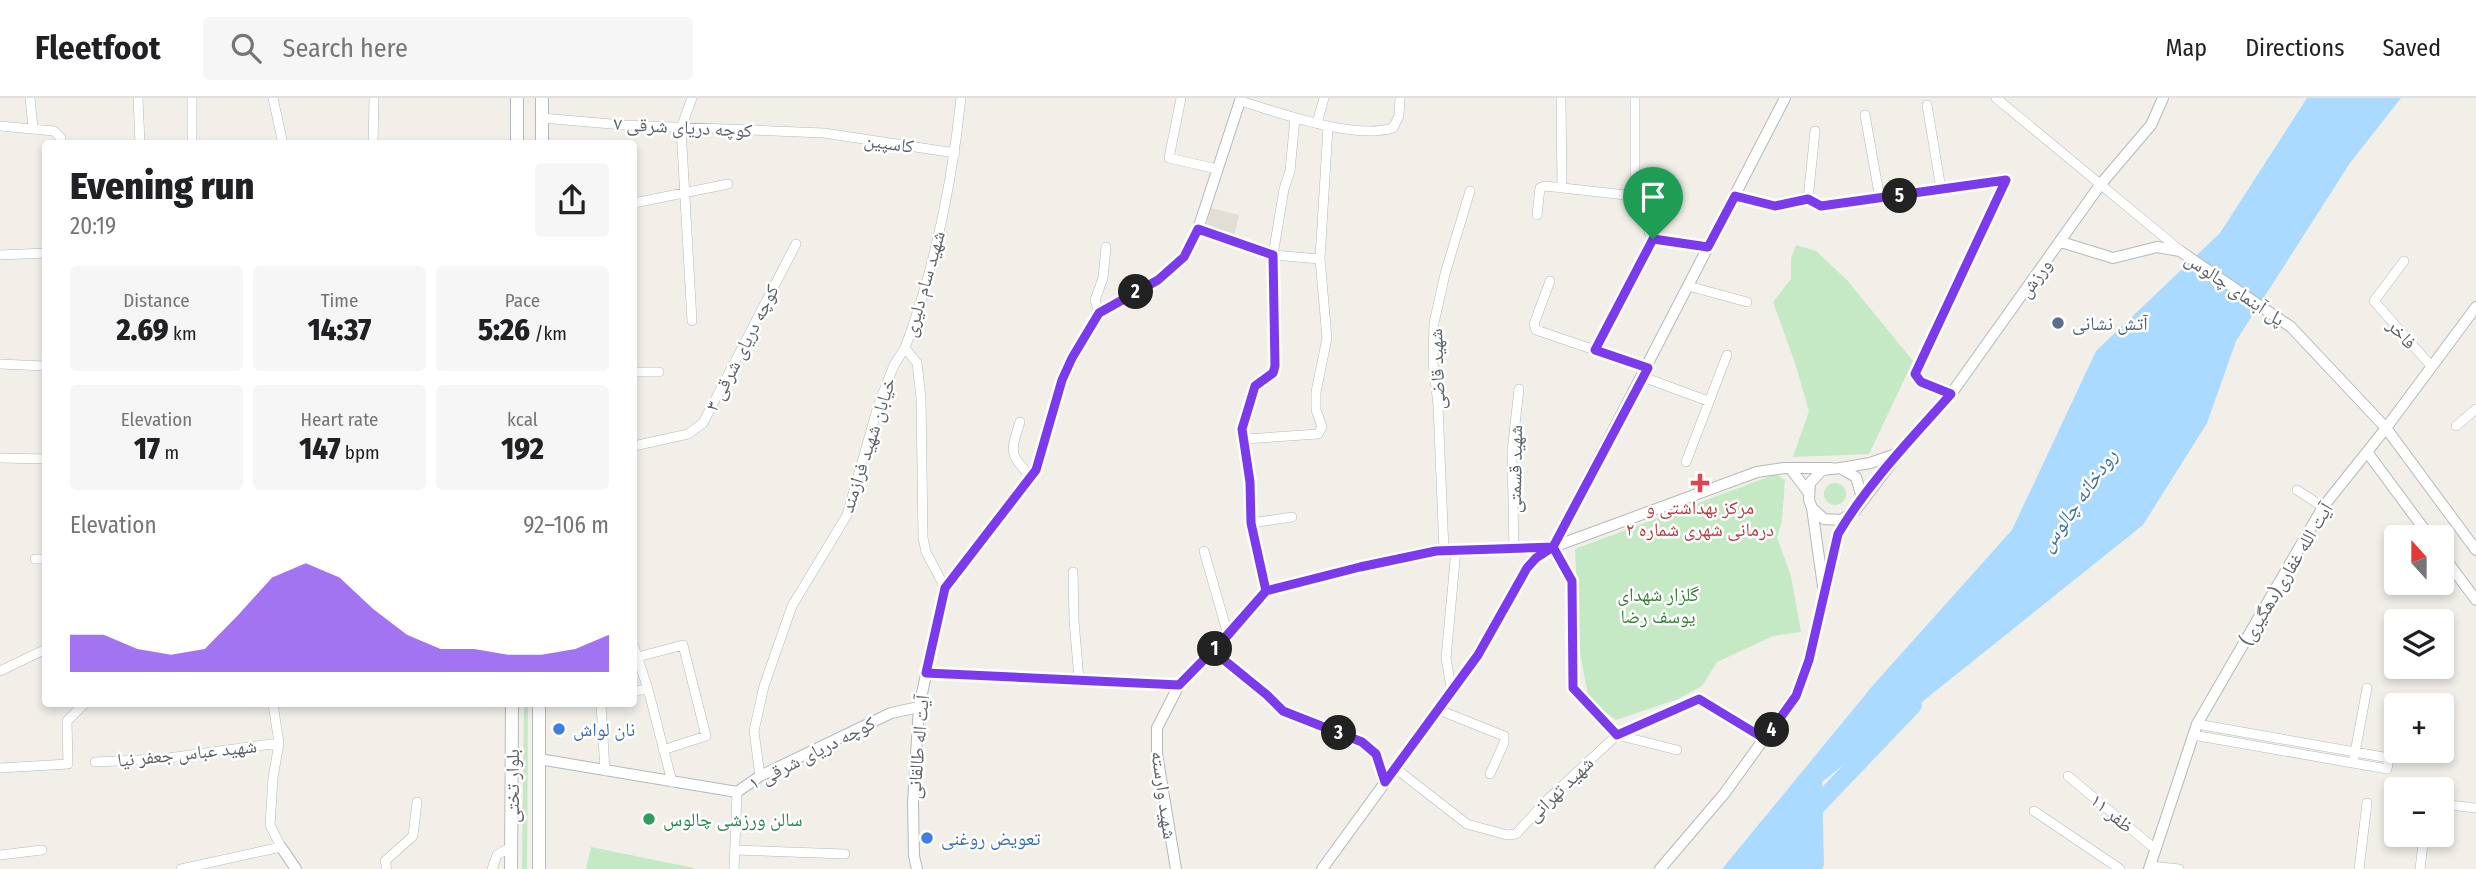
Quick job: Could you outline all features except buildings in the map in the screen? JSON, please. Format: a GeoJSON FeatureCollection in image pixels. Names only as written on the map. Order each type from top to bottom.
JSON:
{"type":"FeatureCollection","features":[{"type":"Feature","properties":{"kind":"main road"},"geometry":{"type":"LineString","coordinates":[[517,98],[517,140]]}},
{"type":"Feature","properties":{"kind":"main road"},"geometry":{"type":"LineString","coordinates":[[542,98],[542,140]]}},
{"type":"Feature","properties":{"kind":"main road","name":"بلوار تختی"},"geometry":{"type":"LineString","coordinates":[[511,869],[512,707]]}},
{"type":"Feature","properties":{"kind":"main road","name":"بلوار تختی"},"geometry":{"type":"LineString","coordinates":[[539,707],[539,869]]}},
{"type":"Feature","properties":{"kind":"street"},"geometry":{"type":"LineString","coordinates":[[30,98],[33,128]]}},
{"type":"Feature","properties":{"kind":"street"},"geometry":{"type":"LineString","coordinates":[[138,98],[140,140]]}},
{"type":"Feature","properties":{"kind":"street"},"geometry":{"type":"LineString","coordinates":[[192,98],[192,140]]}},
{"type":"Feature","properties":{"kind":"street"},"geometry":{"type":"LineString","coordinates":[[273,98],[282,140]]}},
{"type":"Feature","properties":{"kind":"street"},"geometry":{"type":"LineString","coordinates":[[373,140],[374,98]]}},
{"type":"Feature","properties":{"kind":"street"},"geometry":{"type":"LineString","coordinates":[[691,321],[681,128],[692,98]]}},
{"type":"Feature","properties":{"kind":"street","name":"شهید سام دلیری"},"geometry":{"type":"LineString","coordinates":[[945,588],[926,552],[923,538],[921,398],[917,363],[905,348],[937,248],[955,153],[961,98]]}},
{"type":"Feature","properties":{"kind":"street"},"geometry":{"type":"LineString","coordinates":[[1181,98],[1169,158],[1217,169]]}},
{"type":"Feature","properties":{"kind":"street"},"geometry":{"type":"LineString","coordinates":[[1317,123],[1324,98]]}},
{"type":"Feature","properties":{"kind":"street"},"geometry":{"type":"LineString","coordinates":[[1241,99],[1328,127],[1384,131],[1393,128],[1399,116],[1400,98]]}},
{"type":"Feature","properties":{"kind":"street"},"geometry":{"type":"LineString","coordinates":[[1561,98],[1562,187]]}},
{"type":"Feature","properties":{"kind":"street"},"geometry":{"type":"LineString","coordinates":[[1635,98],[1635,196]]}},
{"type":"Feature","properties":{"kind":"street"},"geometry":{"type":"LineString","coordinates":[[1553,547],[1785,98]]}},
{"type":"Feature","properties":{"kind":"street"},"geometry":{"type":"LineString","coordinates":[[1996,98],[2181,252]]}},
{"type":"Feature","properties":{"kind":"street","name":"ورزش"},"geometry":{"type":"LineString","coordinates":[[1860,503],[1899,453],[1951,394],[2100,185],[2151,125],[2163,98]]}},
{"type":"Feature","properties":{"kind":"street","name":"آیت اله طالقانی"},"geometry":{"type":"LineString","coordinates":[[917,869],[914,856],[913,803],[919,707],[945,588],[1036,470],[1062,380],[1099,313],[1158,280],[1184,257],[1198,229],[1241,99]]}},
{"type":"Feature","properties":{"kind":"street"},"geometry":{"type":"LineString","coordinates":[[1927,104],[1941,189]]}},
{"type":"Feature","properties":{"kind":"street"},"geometry":{"type":"LineString","coordinates":[[1865,115],[1880,199]]}},
{"type":"Feature","properties":{"kind":"street","name":"کوچه دریای شرقی ۷"},"geometry":{"type":"LineString","coordinates":[[542,118],[681,128],[824,134]]}},
{"type":"Feature","properties":{"kind":"street"},"geometry":{"type":"LineString","coordinates":[[1295,118],[1290,171],[1284,189],[1273,255],[1275,366],[1273,373],[1255,386],[1242,429],[1251,523],[1266,591],[1360,567],[1444,551],[1553,547]]}},
{"type":"Feature","properties":{"kind":"street"},"geometry":{"type":"LineString","coordinates":[[0,126],[54,131],[61,140]]}},
{"type":"Feature","properties":{"kind":"street"},"geometry":{"type":"LineString","coordinates":[[1245,439],[1318,434],[1322,427],[1316,410],[1316,392],[1327,338],[1320,259],[1328,127]]}},
{"type":"Feature","properties":{"kind":"street"},"geometry":{"type":"LineString","coordinates":[[1808,199],[1815,131]]}},
{"type":"Feature","properties":{"kind":"street","name":"کاسپين"},"geometry":{"type":"LineString","coordinates":[[824,134],[955,153]]}},
{"type":"Feature","properties":{"kind":"street"},"geometry":{"type":"LineString","coordinates":[[1735,196],[1775,206],[1808,199],[1821,206],[2006,180],[1915,374],[1921,382],[1951,394]]}},
{"type":"Feature","properties":{"kind":"street"},"geometry":{"type":"LineString","coordinates":[[637,202],[728,184]]}},
{"type":"Feature","properties":{"kind":"street"},"geometry":{"type":"LineString","coordinates":[[1537,215],[1540,188],[1545,186],[1635,196],[1643,201],[1653,239]]}},
{"type":"Feature","properties":{"kind":"street","name":"شهید قاضی"},"geometry":{"type":"LineString","coordinates":[[1444,551],[1438,405],[1433,362],[1434,323],[1445,274],[1470,191]]}},
{"type":"Feature","properties":{"kind":"street"},"geometry":{"type":"LineString","coordinates":[[1198,229],[1273,255],[1320,259]]}},
{"type":"Feature","properties":{"kind":"street"},"geometry":{"type":"LineString","coordinates":[[1653,239],[1708,247]]}},
{"type":"Feature","properties":{"kind":"street"},"geometry":{"type":"LineString","coordinates":[[1595,350],[1653,239]]}},
{"type":"Feature","properties":{"kind":"street"},"geometry":{"type":"LineString","coordinates":[[2061,242],[2113,258],[2157,247],[2181,252]]}},
{"type":"Feature","properties":{"kind":"street","name":"کوچه دریای شرقی ۳"},"geometry":{"type":"LineString","coordinates":[[637,445],[688,433],[704,423],[796,244]]}},
{"type":"Feature","properties":{"kind":"street"},"geometry":{"type":"LineString","coordinates":[[1099,313],[1095,300],[1103,278],[1107,247]]}},
{"type":"Feature","properties":{"kind":"street","name":"پل آبنمای چالوس"},"geometry":{"type":"LineString","coordinates":[[2181,252],[2291,327],[2386,428],[2476,550]]}},
{"type":"Feature","properties":{"kind":"street"},"geometry":{"type":"LineString","coordinates":[[0,255],[42,253]]}},
{"type":"Feature","properties":{"kind":"street","name":"فاخر"},"geometry":{"type":"LineString","coordinates":[[2404,261],[2374,301],[2432,367]]}},
{"type":"Feature","properties":{"kind":"street"},"geometry":{"type":"LineString","coordinates":[[1550,281],[1534,324],[1536,330],[1595,350],[1709,401]]}},
{"type":"Feature","properties":{"kind":"street"},"geometry":{"type":"LineString","coordinates":[[1688,286],[1747,302]]}},
{"type":"Feature","properties":{"kind":"street","name":"آیت الله غفاری(دهگیری)"},"geometry":{"type":"LineString","coordinates":[[2150,867],[2195,729],[2323,507],[2476,307]]}},
{"type":"Feature","properties":{"kind":"street","name":"خیابان شهید فرازمند"},"geometry":{"type":"LineString","coordinates":[[760,776],[754,731],[764,686],[792,606],[848,515],[878,406],[894,365],[905,348]]}},
{"type":"Feature","properties":{"kind":"street"},"geometry":{"type":"LineString","coordinates":[[1686,462],[1727,355]]}},
{"type":"Feature","properties":{"kind":"street"},"geometry":{"type":"LineString","coordinates":[[0,364],[42,366]]}},
{"type":"Feature","properties":{"kind":"street"},"geometry":{"type":"LineString","coordinates":[[637,372],[659,372]]}},
{"type":"Feature","properties":{"kind":"street","name":"شهید قسمتی"},"geometry":{"type":"LineString","coordinates":[[1514,550],[1512,451],[1519,389]]}},
{"type":"Feature","properties":{"kind":"street"},"geometry":{"type":"LineString","coordinates":[[2456,426],[2476,409]]}},
{"type":"Feature","properties":{"kind":"street"},"geometry":{"type":"LineString","coordinates":[[1020,422],[1012,448],[1015,461],[1031,476]]}},
{"type":"Feature","properties":{"kind":"street"},"geometry":{"type":"LineString","coordinates":[[2367,452],[2421,525]]}},
{"type":"Feature","properties":{"kind":"street"},"geometry":{"type":"LineString","coordinates":[[1322,869],[1452,693],[1478,655],[1527,568],[1536,558],[1553,547],[1757,472],[1790,468],[1836,468],[1870,463],[1899,453]]}},
{"type":"Feature","properties":{"kind":"street"},"geometry":{"type":"LineString","coordinates":[[0,458],[42,459]]}},
{"type":"Feature","properties":{"kind":"street"},"geometry":{"type":"LineString","coordinates":[[1790,468],[1808,492],[1824,592]]}},
{"type":"Feature","properties":{"kind":"street"},"geometry":{"type":"LineString","coordinates":[[1660,869],[1724,794],[1796,696],[1809,660],[1838,534],[1860,503],[1861,494],[1856,477],[1836,468],[1815,476],[1808,492]]}},
{"type":"Feature","properties":{"kind":"street"},"geometry":{"type":"LineString","coordinates":[[2297,489],[2323,507]]}},
{"type":"Feature","properties":{"kind":"street"},"geometry":{"type":"LineString","coordinates":[[1812,508],[1824,519],[1832,521],[1848,517]]}},
{"type":"Feature","properties":{"kind":"street"},"geometry":{"type":"LineString","coordinates":[[1251,523],[1292,517]]}},
{"type":"Feature","properties":{"kind":"street"},"geometry":{"type":"LineString","coordinates":[[1553,547],[1572,581],[1573,688],[1617,735],[1677,750]]}},
{"type":"Feature","properties":{"kind":"street"},"geometry":{"type":"LineString","coordinates":[[1452,693],[1446,658],[1456,550]]}},
{"type":"Feature","properties":{"kind":"street"},"geometry":{"type":"LineString","coordinates":[[1204,551],[1228,635]]}},
{"type":"Feature","properties":{"kind":"street"},"geometry":{"type":"LineString","coordinates":[[2454,570],[2476,600]]}},
{"type":"Feature","properties":{"kind":"street"},"geometry":{"type":"LineString","coordinates":[[1073,572],[1073,620],[1079,680]]}},
{"type":"Feature","properties":{"kind":"street","name":"شهید وارسته"},"geometry":{"type":"LineString","coordinates":[[1176,869],[1157,754],[1157,728],[1179,685],[1266,591]]}},
{"type":"Feature","properties":{"kind":"street"},"geometry":{"type":"LineString","coordinates":[[637,657],[682,645],[706,736],[663,750]]}},
{"type":"Feature","properties":{"kind":"street"},"geometry":{"type":"LineString","coordinates":[[0,671],[42,651]]}},
{"type":"Feature","properties":{"kind":"street"},"geometry":{"type":"LineString","coordinates":[[1213,651],[1283,711],[1362,742],[1376,754],[1385,782]]}},
{"type":"Feature","properties":{"kind":"street"},"geometry":{"type":"LineString","coordinates":[[637,663],[648,689],[672,782]]}},
{"type":"Feature","properties":{"kind":"street"},"geometry":{"type":"LineString","coordinates":[[926,673],[1179,685]]}},
{"type":"Feature","properties":{"kind":"street"},"geometry":{"type":"LineString","coordinates":[[2353,763],[2367,688]]}},
{"type":"Feature","properties":{"kind":"street"},"geometry":{"type":"LineString","coordinates":[[637,691],[648,689]]}},
{"type":"Feature","properties":{"kind":"street","name":"شهید تهرانی"},"geometry":{"type":"LineString","coordinates":[[1395,768],[1468,824],[1507,835],[1516,834],[1546,801],[1617,735],[1699,699],[1765,739]]}},
{"type":"Feature","properties":{"kind":"street"},"geometry":{"type":"LineString","coordinates":[[0,768],[68,764],[67,721],[81,707]]}},
{"type":"Feature","properties":{"kind":"street"},"geometry":{"type":"LineString","coordinates":[[273,707],[279,743],[270,825],[296,869]]}},
{"type":"Feature","properties":{"kind":"street"},"geometry":{"type":"LineString","coordinates":[[601,707],[605,771]]}},
{"type":"Feature","properties":{"kind":"street","name":"کوچه دریای شرقی ۱"},"geometry":{"type":"LineString","coordinates":[[539,759],[737,792],[760,776],[891,713],[919,707]]}},
{"type":"Feature","properties":{"kind":"street"},"geometry":{"type":"LineString","coordinates":[[1439,710],[1504,736],[1504,743],[1490,774]]}},
{"type":"Feature","properties":{"kind":"street"},"geometry":{"type":"LineString","coordinates":[[2195,729],[2355,752],[2389,758],[2387,769],[2195,729]]}},
{"type":"Feature","properties":{"kind":"street","name":"شهید عباس جعفر نیا"},"geometry":{"type":"LineString","coordinates":[[95,762],[161,758],[279,743]]}},
{"type":"Feature","properties":{"kind":"street","name":"ظفر ۱۱"},"geometry":{"type":"LineString","coordinates":[[2068,776],[2155,849]]}},
{"type":"Feature","properties":{"kind":"street"},"geometry":{"type":"LineString","coordinates":[[734,869],[737,792]]}},
{"type":"Feature","properties":{"kind":"street"},"geometry":{"type":"LineString","coordinates":[[387,869],[385,861],[412,836],[417,802]]}},
{"type":"Feature","properties":{"kind":"street"},"geometry":{"type":"LineString","coordinates":[[2359,869],[2367,803]]}},
{"type":"Feature","properties":{"kind":"street"},"geometry":{"type":"LineString","coordinates":[[2454,805],[2476,808]]}},
{"type":"Feature","properties":{"kind":"street"},"geometry":{"type":"LineString","coordinates":[[2034,811],[2120,869]]}},
{"type":"Feature","properties":{"kind":"street"},"geometry":{"type":"LineString","coordinates":[[181,869],[207,866],[281,847]]}},
{"type":"Feature","properties":{"kind":"street"},"geometry":{"type":"LineString","coordinates":[[492,869],[497,855],[511,847]]}},
{"type":"Feature","properties":{"kind":"street"},"geometry":{"type":"LineString","coordinates":[[2420,869],[2423,847]]}},
{"type":"Feature","properties":{"kind":"street"},"geometry":{"type":"LineString","coordinates":[[0,855],[42,850]]}},
{"type":"Feature","properties":{"kind":"street"},"geometry":{"type":"LineString","coordinates":[[735,850],[845,854]]}},
{"type":"Feature","properties":{"kind":"street"},"geometry":{"type":"LineString","coordinates":[[2150,867],[2179,869]]}},
{"type":"Feature","properties":{"kind":"shaded area"},"geometry":{"type":"Polygon","coordinates":[[[1211,208],[1239,215],[1234,236],[1206,229],[1211,208]]]}},
{"type":"Feature","properties":{"kind":"green space"},"geometry":{"type":"Polygon","coordinates":[[[1796,245],[1816,251],[1847,280],[1913,361],[1869,454],[1793,457],[1809,411],[1773,302],[1791,279],[1791,258],[1796,245]]]}},
{"type":"Feature","properties":{"kind":"green space","name":"گلزار شهدای یوسف رضا"},"geometry":{"type":"Polygon","coordinates":[[[1776,474],[1785,480],[1782,520],[1777,538],[1791,576],[1801,632],[1773,636],[1717,662],[1702,686],[1678,699],[1616,720],[1589,700],[1580,653],[1575,549],[1776,474]]]}},
{"type":"Feature","properties":{"kind":"green space"},"geometry":{"type":"Polygon","coordinates":[[[1835,483],[1843,486],[1846,494],[1843,502],[1835,505],[1827,502],[1824,494],[1827,486],[1835,483]]]}},
{"type":"Feature","properties":{"kind":"green space"},"geometry":{"type":"Polygon","coordinates":[[[524,707],[528,707],[527,869],[522,869],[524,707]]]}},
{"type":"Feature","properties":{"kind":"green space"},"geometry":{"type":"Polygon","coordinates":[[[591,847],[694,868],[694,869],[586,869],[591,847]]]}},
{"type":"Feature","properties":{"kind":"water"},"geometry":{"type":"Polygon","coordinates":[[[2307,98],[2401,98],[2350,163],[2236,341],[2207,423],[2143,525],[1822,782],[1822,869],[1722,869],[1875,683],[2012,530],[2096,351],[2220,233],[2307,98]]]}},
{"type":"Feature","properties":{"kind":"waterway","name":"رودخانه چالوس"},"geometry":{"type":"LineString","coordinates":[[1807,816],[1913,705]]}},
{"type":"Feature","properties":{"kind":"place","name":"آتش نشانی"},"geometry":{"type":"Point","coordinates":[2058,323]}},
{"type":"Feature","properties":{"kind":"place","name":"مرکز بهداشتی و درمانی شهری شماره ۲"},"geometry":{"type":"Point","coordinates":[1700,483]}},
{"type":"Feature","properties":{"kind":"place","name":"نان لواش"},"geometry":{"type":"Point","coordinates":[559,729]}},
{"type":"Feature","properties":{"kind":"place","name":"سالن ورزشی چالوس"},"geometry":{"type":"Point","coordinates":[649,819]}},
{"type":"Feature","properties":{"kind":"place","name":"تعویض روغنی"},"geometry":{"type":"Point","coordinates":[927,838]}},
{"type":"Feature","properties":{"kind":"route"},"geometry":{"type":"LineString","coordinates":[[1653,239],[1595,350],[1648,368],[1553,547],[1436,551],[1266,591],[1179,685],[926,673],[945,588],[1036,470],[1062,380],[1099,313],[1158,280],[1184,257],[1198,229],[1273,255],[1275,366],[1273,373],[1255,386],[1242,429],[1250,482],[1251,523],[1266,591],[1213,651],[1283,711],[1362,742],[1376,754],[1385,782],[1478,655],[1527,568],[1536,558],[1553,547],[1572,581],[1573,688],[1617,735],[1699,699],[1765,739],[1796,696],[1809,660],[1838,534],[1848,517],[1899,453],[1951,394],[1921,382],[1915,374],[2006,180],[1821,206],[1808,199],[1775,206],[1735,196],[1708,247],[1653,239]]}}]}
